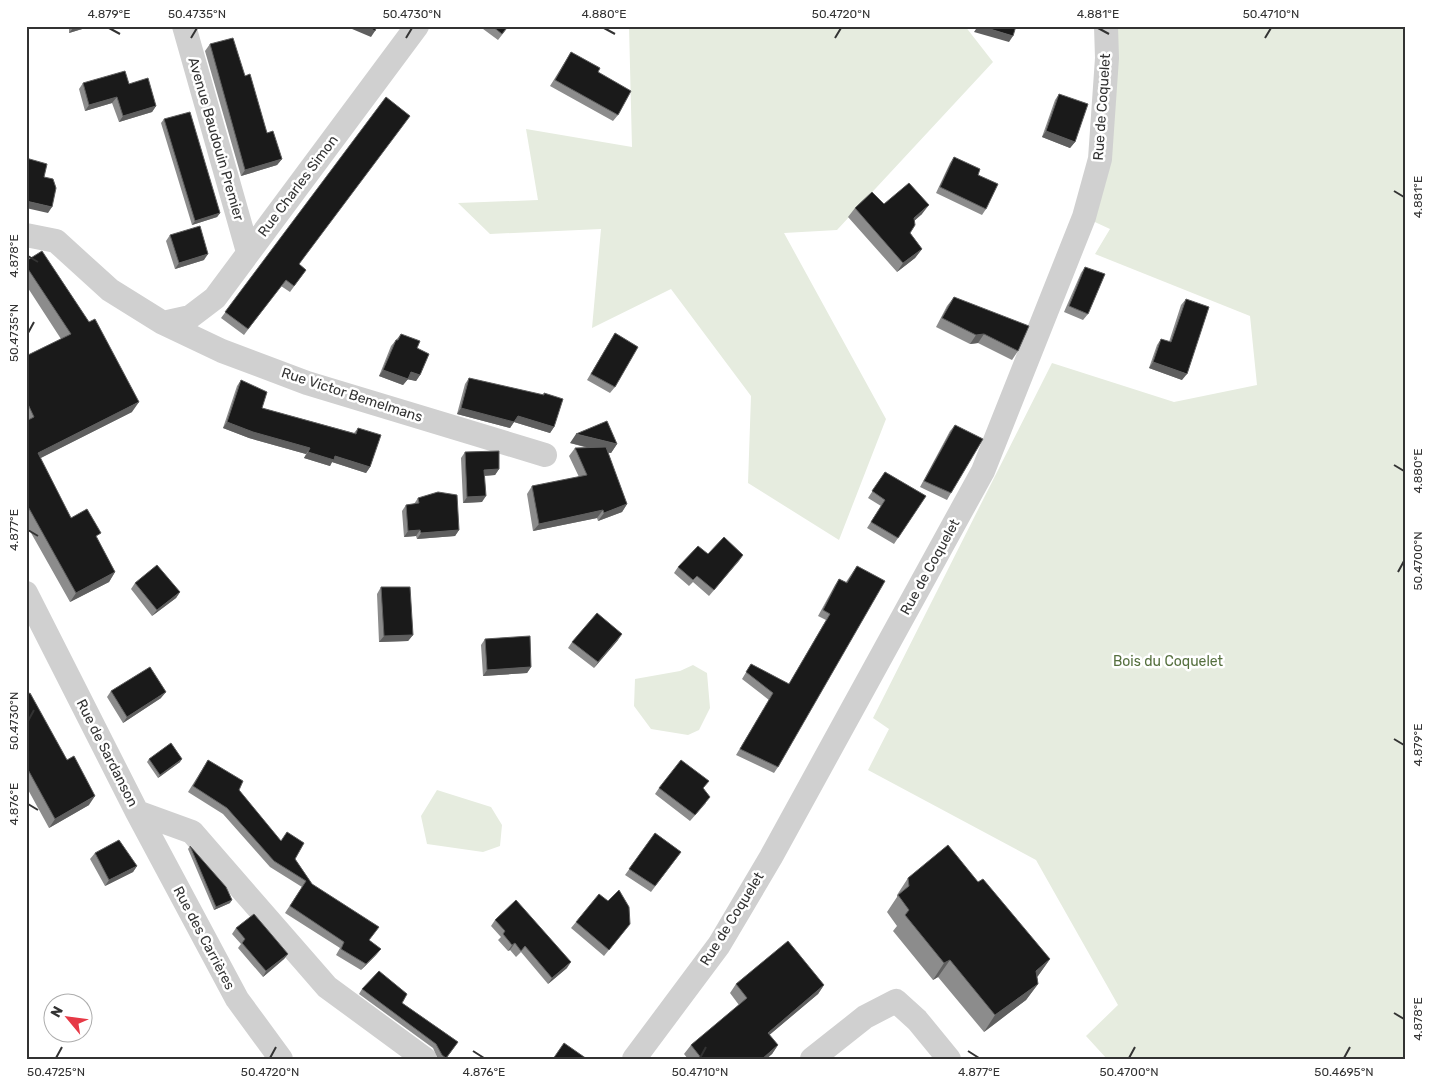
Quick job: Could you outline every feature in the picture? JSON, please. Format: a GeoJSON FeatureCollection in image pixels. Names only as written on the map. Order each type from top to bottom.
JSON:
{"type":"FeatureCollection","features":[{"type":"Feature","properties":{"kind":"street","name":"Avenue Baudouin Premier"},"geometry":{"type":"LineString","coordinates":[[184,26],[248,252]]}},
{"type":"Feature","properties":{"kind":"street","name":"Rue Charles Simon"},"geometry":{"type":"LineString","coordinates":[[163,323],[190,317],[216,298],[248,252],[417,26]]}},
{"type":"Feature","properties":{"kind":"street","name":"Rue de Coquelet"},"geometry":{"type":"LineString","coordinates":[[634,1059],[718,945],[775,848],[983,471],[1084,216],[1100,159],[1107,58],[1106,26]]}},
{"type":"Feature","properties":{"kind":"street","name":"Rue Victor Bemelmans"},"geometry":{"type":"LineString","coordinates":[[26,235],[56,241],[110,290],[163,323],[222,351],[307,383],[545,455]]}},
{"type":"Feature","properties":{"kind":"street","name":"Rue de Sardanson"},"geometry":{"type":"LineString","coordinates":[[26,593],[137,812],[192,832],[327,987],[425,1059]]}},
{"type":"Feature","properties":{"kind":"street","name":"Rue des Carrières"},"geometry":{"type":"LineString","coordinates":[[137,812],[237,999],[281,1059]]}},
{"type":"Feature","properties":{"kind":"street"},"geometry":{"type":"LineString","coordinates":[[812,1059],[865,1017],[896,1001],[918,1020],[948,1059]]}},
{"type":"Feature","properties":{"kind":"green space"},"geometry":{"type":"Polygon","coordinates":[[[629,26],[965,26],[993,62],[837,230],[784,233],[886,419],[839,540],[748,483],[751,396],[671,289],[592,328],[601,229],[490,234],[458,203],[538,200],[526,129],[632,147],[629,26]]]}},
{"type":"Feature","properties":{"kind":"green space","name":"Bois du Coquelet"},"geometry":{"type":"Polygon","coordinates":[[[1106,26],[1406,26],[1406,1059],[1107,1059],[1086,1036],[1118,1005],[1036,860],[868,770],[889,729],[873,718],[1052,363],[1174,402],[1257,385],[1250,316],[1095,254],[1110,229],[1084,217],[1106,26]]]}},
{"type":"Feature","properties":{"kind":"green space"},"geometry":{"type":"Polygon","coordinates":[[[693,665],[707,673],[710,708],[699,730],[688,735],[651,729],[634,706],[635,679],[680,671],[693,665]]]}},
{"type":"Feature","properties":{"kind":"green space"},"geometry":{"type":"Polygon","coordinates":[[[437,790],[491,807],[502,825],[500,846],[483,852],[427,844],[421,816],[437,790]]]}},
{"type":"Feature","properties":{"kind":"building"},"geometry":{"type":"Polygon","coordinates":[[[365,26],[377,26],[375,31],[365,26]]]}},
{"type":"Feature","properties":{"kind":"building"},"geometry":{"type":"Polygon","coordinates":[[[492,26],[508,26],[502,34],[492,26]]]}},
{"type":"Feature","properties":{"kind":"building"},"geometry":{"type":"Polygon","coordinates":[[[980,26],[1016,26],[1013,36],[980,26]]]}},
{"type":"Feature","properties":{"kind":"building"},"geometry":{"type":"Polygon","coordinates":[[[233,38],[245,76],[250,74],[267,133],[273,131],[282,159],[245,170],[210,44],[233,38]]]}},
{"type":"Feature","properties":{"kind":"building"},"geometry":{"type":"Polygon","coordinates":[[[571,52],[600,68],[598,72],[631,91],[618,115],[555,80],[571,52]]]}},
{"type":"Feature","properties":{"kind":"building"},"geometry":{"type":"Polygon","coordinates":[[[125,71],[129,84],[148,78],[156,106],[123,116],[117,97],[89,105],[83,83],[125,71]]]}},
{"type":"Feature","properties":{"kind":"building"},"geometry":{"type":"Polygon","coordinates":[[[1059,94],[1088,104],[1075,142],[1046,131],[1059,94]]]}},
{"type":"Feature","properties":{"kind":"building"},"geometry":{"type":"Polygon","coordinates":[[[386,97],[410,116],[299,264],[306,270],[294,286],[286,280],[248,329],[225,312],[386,97]]]}},
{"type":"Feature","properties":{"kind":"building"},"geometry":{"type":"Polygon","coordinates":[[[190,112],[220,213],[195,221],[164,119],[190,112]]]}},
{"type":"Feature","properties":{"kind":"building"},"geometry":{"type":"Polygon","coordinates":[[[954,157],[980,169],[978,175],[998,184],[986,209],[940,187],[954,157]]]}},
{"type":"Feature","properties":{"kind":"building"},"geometry":{"type":"Polygon","coordinates":[[[26,158],[47,164],[44,177],[53,179],[56,188],[52,207],[26,201],[26,158]]]}},
{"type":"Feature","properties":{"kind":"building"},"geometry":{"type":"Polygon","coordinates":[[[909,183],[929,205],[914,218],[915,225],[910,233],[922,249],[903,263],[855,208],[872,192],[884,204],[909,183]]]}},
{"type":"Feature","properties":{"kind":"building"},"geometry":{"type":"Polygon","coordinates":[[[200,226],[208,254],[179,263],[170,235],[200,226]]]}},
{"type":"Feature","properties":{"kind":"building"},"geometry":{"type":"Polygon","coordinates":[[[42,251],[89,322],[95,319],[139,402],[38,453],[71,518],[87,509],[101,533],[96,536],[115,572],[76,593],[26,503],[26,421],[34,417],[26,400],[26,356],[71,334],[26,266],[26,261],[42,251]]]}},
{"type":"Feature","properties":{"kind":"building"},"geometry":{"type":"Polygon","coordinates":[[[1085,267],[1105,274],[1088,314],[1069,306],[1085,267]]]}},
{"type":"Feature","properties":{"kind":"building"},"geometry":{"type":"Polygon","coordinates":[[[954,297],[1029,326],[1018,351],[984,334],[976,335],[942,318],[954,297]]]}},
{"type":"Feature","properties":{"kind":"building"},"geometry":{"type":"Polygon","coordinates":[[[1186,299],[1209,307],[1187,374],[1153,362],[1161,339],[1171,342],[1186,299]]]}},
{"type":"Feature","properties":{"kind":"building"},"geometry":{"type":"Polygon","coordinates":[[[615,333],[638,347],[615,387],[591,374],[615,333]]]}},
{"type":"Feature","properties":{"kind":"building"},"geometry":{"type":"Polygon","coordinates":[[[401,334],[420,341],[417,348],[429,354],[420,375],[411,372],[408,379],[383,370],[396,340],[398,340],[401,334]]]}},
{"type":"Feature","properties":{"kind":"building"},"geometry":{"type":"Polygon","coordinates":[[[469,378],[544,395],[544,393],[563,399],[554,427],[518,416],[514,422],[461,408],[469,378]]]}},
{"type":"Feature","properties":{"kind":"building"},"geometry":{"type":"Polygon","coordinates":[[[241,380],[267,392],[262,408],[356,434],[358,428],[381,435],[370,467],[335,456],[334,460],[308,452],[310,448],[253,432],[227,422],[241,380]]]}},
{"type":"Feature","properties":{"kind":"building"},"geometry":{"type":"Polygon","coordinates":[[[607,421],[617,444],[576,434],[607,421]]]}},
{"type":"Feature","properties":{"kind":"building"},"geometry":{"type":"Polygon","coordinates":[[[955,425],[983,439],[951,493],[924,481],[955,425]]]}},
{"type":"Feature","properties":{"kind":"building"},"geometry":{"type":"Polygon","coordinates":[[[606,447],[627,504],[604,513],[603,510],[539,524],[532,486],[587,475],[575,448],[606,447]]]}},
{"type":"Feature","properties":{"kind":"building"},"geometry":{"type":"Polygon","coordinates":[[[499,451],[499,469],[484,470],[486,496],[467,497],[465,452],[499,451]]]}},
{"type":"Feature","properties":{"kind":"building"},"geometry":{"type":"Polygon","coordinates":[[[885,472],[926,496],[898,538],[871,522],[885,500],[872,491],[885,472]]]}},
{"type":"Feature","properties":{"kind":"building"},"geometry":{"type":"Polygon","coordinates":[[[438,492],[457,495],[459,530],[421,533],[420,530],[408,531],[406,505],[419,503],[418,498],[438,492]]]}},
{"type":"Feature","properties":{"kind":"building"},"geometry":{"type":"Polygon","coordinates":[[[724,537],[743,555],[714,590],[697,576],[693,580],[678,567],[698,546],[708,554],[724,537]]]}},
{"type":"Feature","properties":{"kind":"building"},"geometry":{"type":"Polygon","coordinates":[[[157,565],[180,592],[157,610],[135,583],[157,565]]]}},
{"type":"Feature","properties":{"kind":"building"},"geometry":{"type":"Polygon","coordinates":[[[857,566],[885,581],[778,767],[740,749],[773,693],[746,672],[751,664],[789,684],[830,614],[823,610],[839,579],[847,583],[857,566]]]}},
{"type":"Feature","properties":{"kind":"building"},"geometry":{"type":"Polygon","coordinates":[[[381,587],[410,587],[413,635],[384,636],[381,587]]]}},
{"type":"Feature","properties":{"kind":"building"},"geometry":{"type":"Polygon","coordinates":[[[597,613],[622,634],[598,662],[572,642],[597,613]]]}},
{"type":"Feature","properties":{"kind":"building"},"geometry":{"type":"Polygon","coordinates":[[[530,636],[531,667],[487,670],[485,639],[530,636]]]}},
{"type":"Feature","properties":{"kind":"building"},"geometry":{"type":"Polygon","coordinates":[[[150,667],[166,692],[127,717],[111,691],[150,667]]]}},
{"type":"Feature","properties":{"kind":"building"},"geometry":{"type":"Polygon","coordinates":[[[30,693],[67,760],[74,756],[95,796],[55,819],[26,766],[26,695],[30,693]]]}},
{"type":"Feature","properties":{"kind":"building"},"geometry":{"type":"Polygon","coordinates":[[[171,743],[182,759],[160,775],[149,759],[171,743]]]}},
{"type":"Feature","properties":{"kind":"building"},"geometry":{"type":"Polygon","coordinates":[[[208,760],[243,781],[239,790],[281,841],[287,832],[304,843],[295,859],[312,884],[379,927],[369,940],[381,949],[366,964],[341,949],[344,942],[290,906],[306,881],[274,861],[227,808],[193,786],[208,760]]]}},
{"type":"Feature","properties":{"kind":"building"},"geometry":{"type":"Polygon","coordinates":[[[681,760],[709,781],[703,788],[710,797],[695,815],[659,788],[681,760]]]}},
{"type":"Feature","properties":{"kind":"building"},"geometry":{"type":"Polygon","coordinates":[[[655,833],[681,852],[655,886],[629,869],[655,833]]]}},
{"type":"Feature","properties":{"kind":"building"},"geometry":{"type":"Polygon","coordinates":[[[119,840],[137,866],[109,880],[95,853],[119,840]]]}},
{"type":"Feature","properties":{"kind":"building"},"geometry":{"type":"Polygon","coordinates":[[[948,845],[978,882],[983,879],[1050,959],[1036,971],[1038,984],[995,1015],[950,960],[944,963],[905,915],[909,910],[898,895],[909,886],[908,878],[948,845]]]}},
{"type":"Feature","properties":{"kind":"building"},"geometry":{"type":"Polygon","coordinates":[[[190,846],[226,887],[232,900],[216,907],[190,846]]]}},
{"type":"Feature","properties":{"kind":"building"},"geometry":{"type":"Polygon","coordinates":[[[619,890],[629,907],[630,924],[609,950],[576,922],[599,894],[608,901],[619,890]]]}},
{"type":"Feature","properties":{"kind":"building"},"geometry":{"type":"Polygon","coordinates":[[[516,900],[571,962],[552,978],[525,946],[521,951],[515,943],[512,945],[503,934],[505,931],[495,920],[516,900]]]}},
{"type":"Feature","properties":{"kind":"building"},"geometry":{"type":"Polygon","coordinates":[[[254,914],[288,954],[266,971],[242,943],[245,939],[236,928],[254,914]]]}},
{"type":"Feature","properties":{"kind":"building"},"geometry":{"type":"Polygon","coordinates":[[[788,941],[824,985],[768,1033],[778,1045],[762,1059],[702,1059],[691,1045],[747,998],[736,984],[788,941]]]}},
{"type":"Feature","properties":{"kind":"building"},"geometry":{"type":"Polygon","coordinates":[[[379,971],[407,994],[402,1003],[458,1042],[446,1058],[442,1055],[436,1044],[362,989],[379,971]]]}},
{"type":"Feature","properties":{"kind":"building"},"geometry":{"type":"Polygon","coordinates":[[[564,1043],[587,1059],[553,1059],[564,1043]]]}}]}
